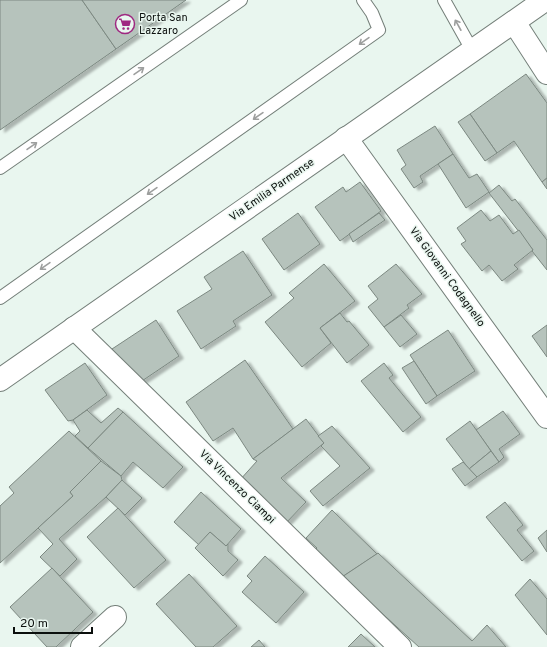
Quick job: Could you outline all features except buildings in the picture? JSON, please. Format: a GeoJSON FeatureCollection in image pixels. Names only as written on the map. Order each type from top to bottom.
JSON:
{"type":"FeatureCollection","features":[{"type":"Feature","properties":{"kind":"street","name":"Via Emilia Parmense"},"geometry":{"type":"LineString","coordinates":[[0,380],[545,0]]}},
{"type":"Feature","properties":{"kind":"street"},"geometry":{"type":"LineString","coordinates":[[514,22],[547,72]]}},
{"type":"Feature","properties":{"kind":"street","name":"Via Giovanni Codagnello"},"geometry":{"type":"LineString","coordinates":[[346,138],[547,417]]}},
{"type":"Feature","properties":{"kind":"street","name":"Via Vincenzo Ciampi"},"geometry":{"type":"LineString","coordinates":[[74,328],[400,647]]}},
{"type":"Feature","properties":{"kind":"street"},"geometry":{"type":"LineString","coordinates":[[82,647],[115,617]]}},
{"type":"Feature","properties":{"kind":"lane"},"geometry":{"type":"LineString","coordinates":[[0,168],[241,0]]}},
{"type":"Feature","properties":{"kind":"lane"},"geometry":{"type":"LineString","coordinates":[[0,298],[379,30],[372,12],[362,0]]}},
{"type":"Feature","properties":{"kind":"lane"},"geometry":{"type":"LineString","coordinates":[[444,0],[472,50]]}},
{"type":"Feature","properties":{"kind":"place","name":"Porta San Lazzaro"},"geometry":{"type":"Point","coordinates":[125,24]}}]}
